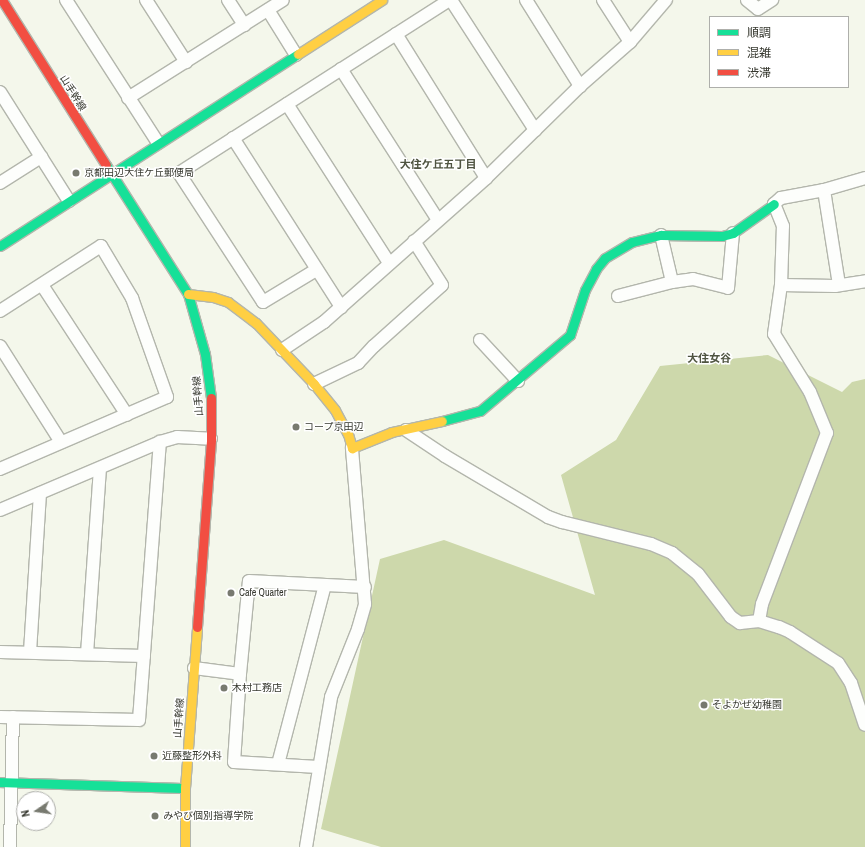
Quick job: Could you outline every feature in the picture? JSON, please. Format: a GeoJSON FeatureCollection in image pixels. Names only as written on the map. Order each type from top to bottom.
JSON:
{"type":"FeatureCollection","features":[{"type":"Feature","properties":{"kind":"street","name":"山手幹線"},"geometry":{"type":"LineString","coordinates":[[2,0],[188,294],[206,354],[211,398],[211,438],[185,788],[185,847]]}},
{"type":"Feature","properties":{"kind":"street"},"geometry":{"type":"LineString","coordinates":[[66,0],[158,143]]}},
{"type":"Feature","properties":{"kind":"street"},"geometry":{"type":"LineString","coordinates":[[146,0],[186,62]]}},
{"type":"Feature","properties":{"kind":"street"},"geometry":{"type":"LineString","coordinates":[[228,0],[244,25]]}},
{"type":"Feature","properties":{"kind":"street"},"geometry":{"type":"LineString","coordinates":[[128,98],[283,0]]}},
{"type":"Feature","properties":{"kind":"street"},"geometry":{"type":"LineString","coordinates":[[0,246],[382,0]]}},
{"type":"Feature","properties":{"kind":"street"},"geometry":{"type":"LineString","coordinates":[[316,270],[263,302],[179,173],[450,0],[535,130]]}},
{"type":"Feature","properties":{"kind":"street"},"geometry":{"type":"LineString","coordinates":[[526,0],[580,86]]}},
{"type":"Feature","properties":{"kind":"street"},"geometry":{"type":"LineString","coordinates":[[603,0],[630,42]]}},
{"type":"Feature","properties":{"kind":"street"},"geometry":{"type":"LineString","coordinates":[[282,350],[324,322],[486,178],[580,86],[630,42],[666,0]]}},
{"type":"Feature","properties":{"kind":"street"},"geometry":{"type":"LineString","coordinates":[[747,0],[758,9],[772,0]]}},
{"type":"Feature","properties":{"kind":"street"},"geometry":{"type":"LineString","coordinates":[[268,10],[296,55]]}},
{"type":"Feature","properties":{"kind":"street"},"geometry":{"type":"LineString","coordinates":[[396,34],[486,178]]}},
{"type":"Feature","properties":{"kind":"street"},"geometry":{"type":"LineString","coordinates":[[341,69],[438,220]]}},
{"type":"Feature","properties":{"kind":"street"},"geometry":{"type":"LineString","coordinates":[[0,92],[69,201]]}},
{"type":"Feature","properties":{"kind":"street"},"geometry":{"type":"LineString","coordinates":[[287,104],[389,263]]}},
{"type":"Feature","properties":{"kind":"street"},"geometry":{"type":"LineString","coordinates":[[233,138],[316,270],[341,306]]}},
{"type":"Feature","properties":{"kind":"street"},"geometry":{"type":"LineString","coordinates":[[0,183],[41,157]]}},
{"type":"Feature","properties":{"kind":"street"},"geometry":{"type":"LineString","coordinates":[[352,448],[392,432],[406,430],[480,411],[518,381],[570,334],[585,290],[596,269],[606,258],[632,242],[661,235],[722,236],[733,233],[781,198],[824,190],[865,178]]}},
{"type":"Feature","properties":{"kind":"street"},"geometry":{"type":"LineString","coordinates":[[824,190],[839,285]]}},
{"type":"Feature","properties":{"kind":"street"},"geometry":{"type":"LineString","coordinates":[[759,621],[762,604],[827,433],[810,392],[774,334],[782,286],[783,226],[774,204]]}},
{"type":"Feature","properties":{"kind":"street"},"geometry":{"type":"LineString","coordinates":[[618,296],[672,282],[693,279],[728,288],[733,233]]}},
{"type":"Feature","properties":{"kind":"street"},"geometry":{"type":"LineString","coordinates":[[661,235],[672,282]]}},
{"type":"Feature","properties":{"kind":"street"},"geometry":{"type":"LineString","coordinates":[[314,384],[358,362],[442,285],[414,241]]}},
{"type":"Feature","properties":{"kind":"street"},"geometry":{"type":"LineString","coordinates":[[0,311],[101,246],[132,298],[167,397],[0,468]]}},
{"type":"Feature","properties":{"kind":"street"},"geometry":{"type":"LineString","coordinates":[[782,286],[839,285],[865,281]]}},
{"type":"Feature","properties":{"kind":"street"},"geometry":{"type":"LineString","coordinates":[[42,284],[127,415]]}},
{"type":"Feature","properties":{"kind":"street"},"geometry":{"type":"LineString","coordinates":[[188,294],[213,297],[228,302],[256,323],[314,384],[342,420],[352,448],[365,587],[365,604],[358,629],[331,697],[318,768],[314,810],[306,847]]}},
{"type":"Feature","properties":{"kind":"street"},"geometry":{"type":"LineString","coordinates":[[480,340],[518,381]]}},
{"type":"Feature","properties":{"kind":"street"},"geometry":{"type":"LineString","coordinates":[[0,346],[61,442]]}},
{"type":"Feature","properties":{"kind":"street"},"geometry":{"type":"LineString","coordinates":[[406,430],[445,456],[548,517],[562,522],[651,544],[672,553],[698,574],[731,617],[740,623],[759,621],[790,632],[838,663],[851,683],[865,725]]}},
{"type":"Feature","properties":{"kind":"street"},"geometry":{"type":"LineString","coordinates":[[0,510],[160,442],[177,437],[211,438]]}},
{"type":"Feature","properties":{"kind":"street"},"geometry":{"type":"LineString","coordinates":[[0,717],[139,720],[160,442]]}},
{"type":"Feature","properties":{"kind":"street"},"geometry":{"type":"LineString","coordinates":[[87,654],[100,468]]}},
{"type":"Feature","properties":{"kind":"street"},"geometry":{"type":"LineString","coordinates":[[30,652],[40,493]]}},
{"type":"Feature","properties":{"kind":"street"},"geometry":{"type":"LineString","coordinates":[[318,768],[234,762],[240,674],[249,581],[365,587]]}},
{"type":"Feature","properties":{"kind":"street"},"geometry":{"type":"LineString","coordinates":[[278,764],[325,585]]}},
{"type":"Feature","properties":{"kind":"street"},"geometry":{"type":"LineString","coordinates":[[0,652],[144,656]]}},
{"type":"Feature","properties":{"kind":"street"},"geometry":{"type":"LineString","coordinates":[[194,668],[240,674]]}},
{"type":"Feature","properties":{"kind":"street"},"geometry":{"type":"LineString","coordinates":[[10,847],[6,782],[13,717]]}},
{"type":"Feature","properties":{"kind":"street"},"geometry":{"type":"LineString","coordinates":[[6,782],[185,788]]}},
{"type":"Feature","properties":{"kind":"green space"},"geometry":{"type":"Polygon","coordinates":[[[768,355],[842,392],[852,382],[865,379],[865,847],[381,847],[321,829],[380,559],[444,540],[595,595],[561,475],[616,440],[660,366],[768,355]]]}},
{"type":"Feature","properties":{"kind":"traffic: fast"},"geometry":{"type":"LineString","coordinates":[[0,246],[298,54]]}},
{"type":"Feature","properties":{"kind":"traffic: fast"},"geometry":{"type":"LineString","coordinates":[[106,165],[188,294],[205,354],[211,398]]}},
{"type":"Feature","properties":{"kind":"traffic: fast"},"geometry":{"type":"LineString","coordinates":[[442,421],[480,411],[570,335],[585,290],[596,269],[605,258],[632,242],[661,235],[722,236],[733,233],[774,204]]}},
{"type":"Feature","properties":{"kind":"traffic: fast"},"geometry":{"type":"LineString","coordinates":[[0,782],[185,788]]}},
{"type":"Feature","properties":{"kind":"traffic: slow"},"geometry":{"type":"LineString","coordinates":[[298,54],[382,0]]}},
{"type":"Feature","properties":{"kind":"traffic: slow"},"geometry":{"type":"LineString","coordinates":[[188,294],[213,297],[228,302],[256,323],[314,384],[335,410],[348,434],[352,448],[392,432],[442,421]]}},
{"type":"Feature","properties":{"kind":"traffic: slow"},"geometry":{"type":"LineString","coordinates":[[185,847],[185,788],[197,627]]}},
{"type":"Feature","properties":{"kind":"traffic: jam"},"geometry":{"type":"LineString","coordinates":[[2,0],[106,165]]}},
{"type":"Feature","properties":{"kind":"traffic: jam"},"geometry":{"type":"LineString","coordinates":[[197,627],[211,439],[211,398]]}},
{"type":"Feature","properties":{"kind":"place","name":"京都田辺大住ケ丘郵便局"},"geometry":{"type":"Point","coordinates":[76,173]}},
{"type":"Feature","properties":{"kind":"place","name":"コープ京田辺"},"geometry":{"type":"Point","coordinates":[296,427]}},
{"type":"Feature","properties":{"kind":"place","name":"Cafe Quarter"},"geometry":{"type":"Point","coordinates":[231,593]}},
{"type":"Feature","properties":{"kind":"place","name":"木村工務店"},"geometry":{"type":"Point","coordinates":[224,688]}},
{"type":"Feature","properties":{"kind":"place","name":"そよかぜ幼稚園"},"geometry":{"type":"Point","coordinates":[704,705]}},
{"type":"Feature","properties":{"kind":"place","name":"近藤整形外科"},"geometry":{"type":"Point","coordinates":[154,756]}},
{"type":"Feature","properties":{"kind":"place","name":"みやび個別指導学院"},"geometry":{"type":"Point","coordinates":[155,816]}},
{"type":"Feature","properties":{"kind":"district","name":"大住ケ丘五丁目"},"geometry":{"type":"Point","coordinates":[438,164]}},
{"type":"Feature","properties":{"kind":"district","name":"大住女谷"},"geometry":{"type":"Point","coordinates":[709,358]}}]}
